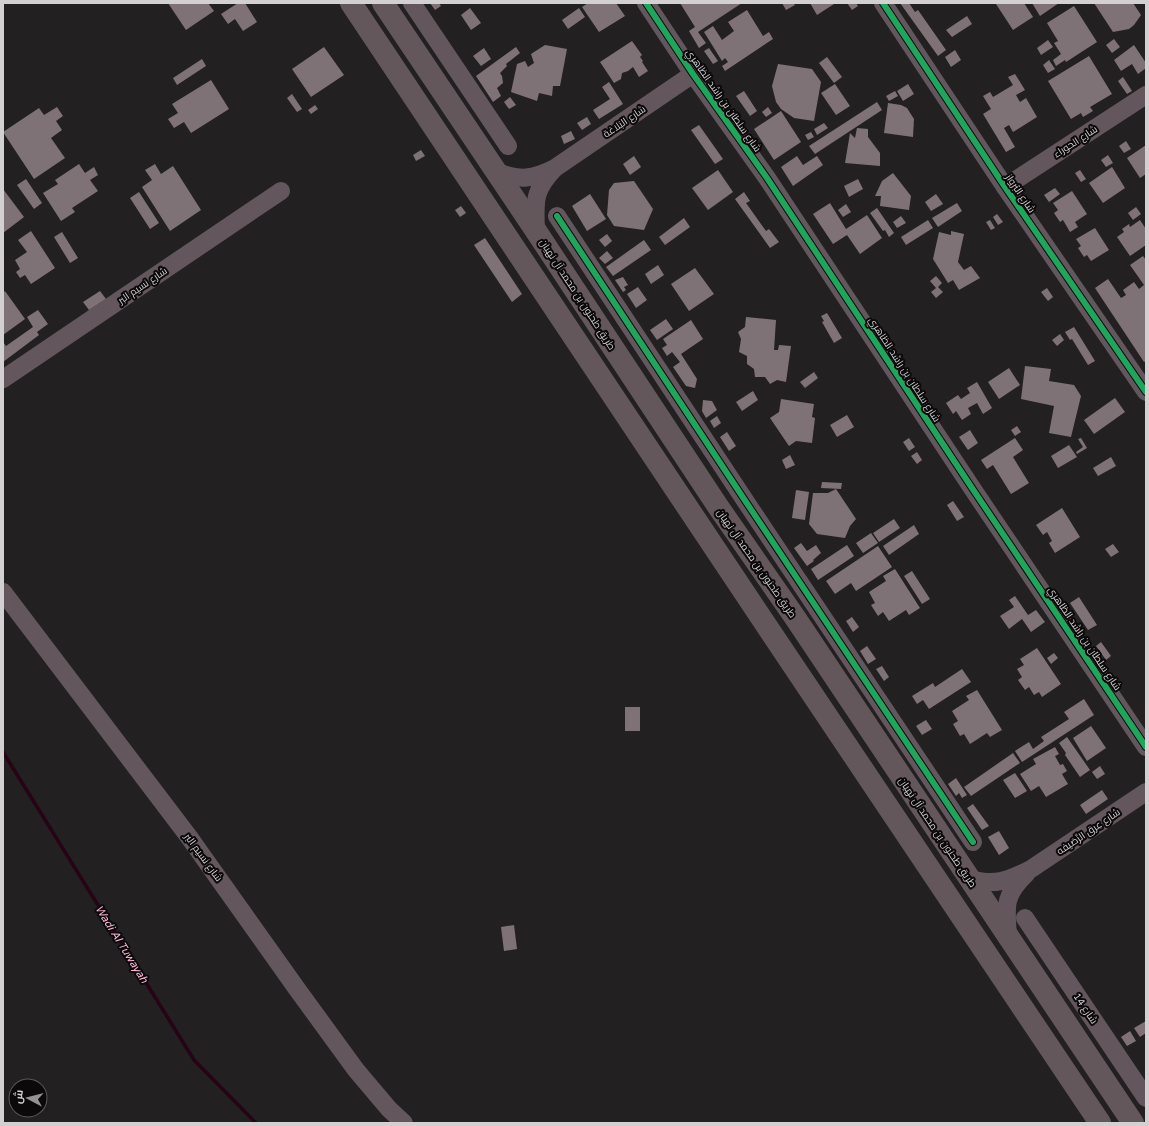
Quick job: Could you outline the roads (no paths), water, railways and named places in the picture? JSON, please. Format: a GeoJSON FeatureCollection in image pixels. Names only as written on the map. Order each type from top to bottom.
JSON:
{"type":"FeatureCollection","features":[{"type":"Feature","properties":{"kind":"main road"},"geometry":{"type":"LineString","coordinates":[[351,3],[1100,1123]]}},
{"type":"Feature","properties":{"kind":"main road","name":"طريق طحنون بن محمد آل نهيان"},"geometry":{"type":"LineString","coordinates":[[383,3],[497,172],[719,508],[794,616],[1133,1123]]}},
{"type":"Feature","properties":{"kind":"main road"},"geometry":{"type":"LineString","coordinates":[[686,504],[714,529],[774,616],[782,619],[794,616]]}},
{"type":"Feature","properties":{"kind":"street"},"geometry":{"type":"LineString","coordinates":[[412,3],[508,146]]}},
{"type":"Feature","properties":{"kind":"street","name":"شارع سلطان بن راشد الظاهري"},"geometry":{"type":"LineString","coordinates":[[646,3],[693,74],[767,178],[967,481],[1146,747]]}},
{"type":"Feature","properties":{"kind":"street","name":"شارع البُرواز"},"geometry":{"type":"LineString","coordinates":[[883,3],[1005,187],[1146,391]]}},
{"type":"Feature","properties":{"kind":"street","name":"شارع البَلاغة"},"geometry":{"type":"LineString","coordinates":[[497,172],[525,178],[534,177],[555,168],[693,74]]}},
{"type":"Feature","properties":{"kind":"street","name":"شارع الحوراء"},"geometry":{"type":"LineString","coordinates":[[1005,187],[1146,95]]}},
{"type":"Feature","properties":{"kind":"street","name":"شارع البَلاغة"},"geometry":{"type":"LineString","coordinates":[[536,231],[535,205],[540,186],[555,168]]}},
{"type":"Feature","properties":{"kind":"street","name":"شارع نسيم البر"},"geometry":{"type":"LineString","coordinates":[[3,378],[281,191]]}},
{"type":"Feature","properties":{"kind":"street"},"geometry":{"type":"LineString","coordinates":[[556,216],[973,842]]}},
{"type":"Feature","properties":{"kind":"street"},"geometry":{"type":"LineString","coordinates":[[719,508],[726,510],[740,506],[748,506]]}},
{"type":"Feature","properties":{"kind":"street"},"geometry":{"type":"LineString","coordinates":[[735,531],[739,518],[748,506]]}},
{"type":"Feature","properties":{"kind":"street","name":"شارع نسيم البر"},"geometry":{"type":"LineString","coordinates":[[3,592],[189,837],[297,990],[356,1070],[389,1109],[404,1123]]}},
{"type":"Feature","properties":{"kind":"street","name":"شارع عِرق الرِّصَيفه"},"geometry":{"type":"LineString","coordinates":[[1008,936],[1006,907],[1008,899],[1016,884],[1031,870],[1146,792]]}},
{"type":"Feature","properties":{"kind":"street","name":"شارع عِرق الرِّصَيفه"},"geometry":{"type":"LineString","coordinates":[[969,879],[990,883],[1001,882],[1031,870]]}},
{"type":"Feature","properties":{"kind":"street","name":"شارع 14"},"geometry":{"type":"LineString","coordinates":[[1025,918],[1146,1098]]}},
{"type":"Feature","properties":{"kind":"waterway","name":"Wadi Al Tuwayah"},"geometry":{"type":"LineString","coordinates":[[3,752],[194,1060],[256,1123]]}}]}
